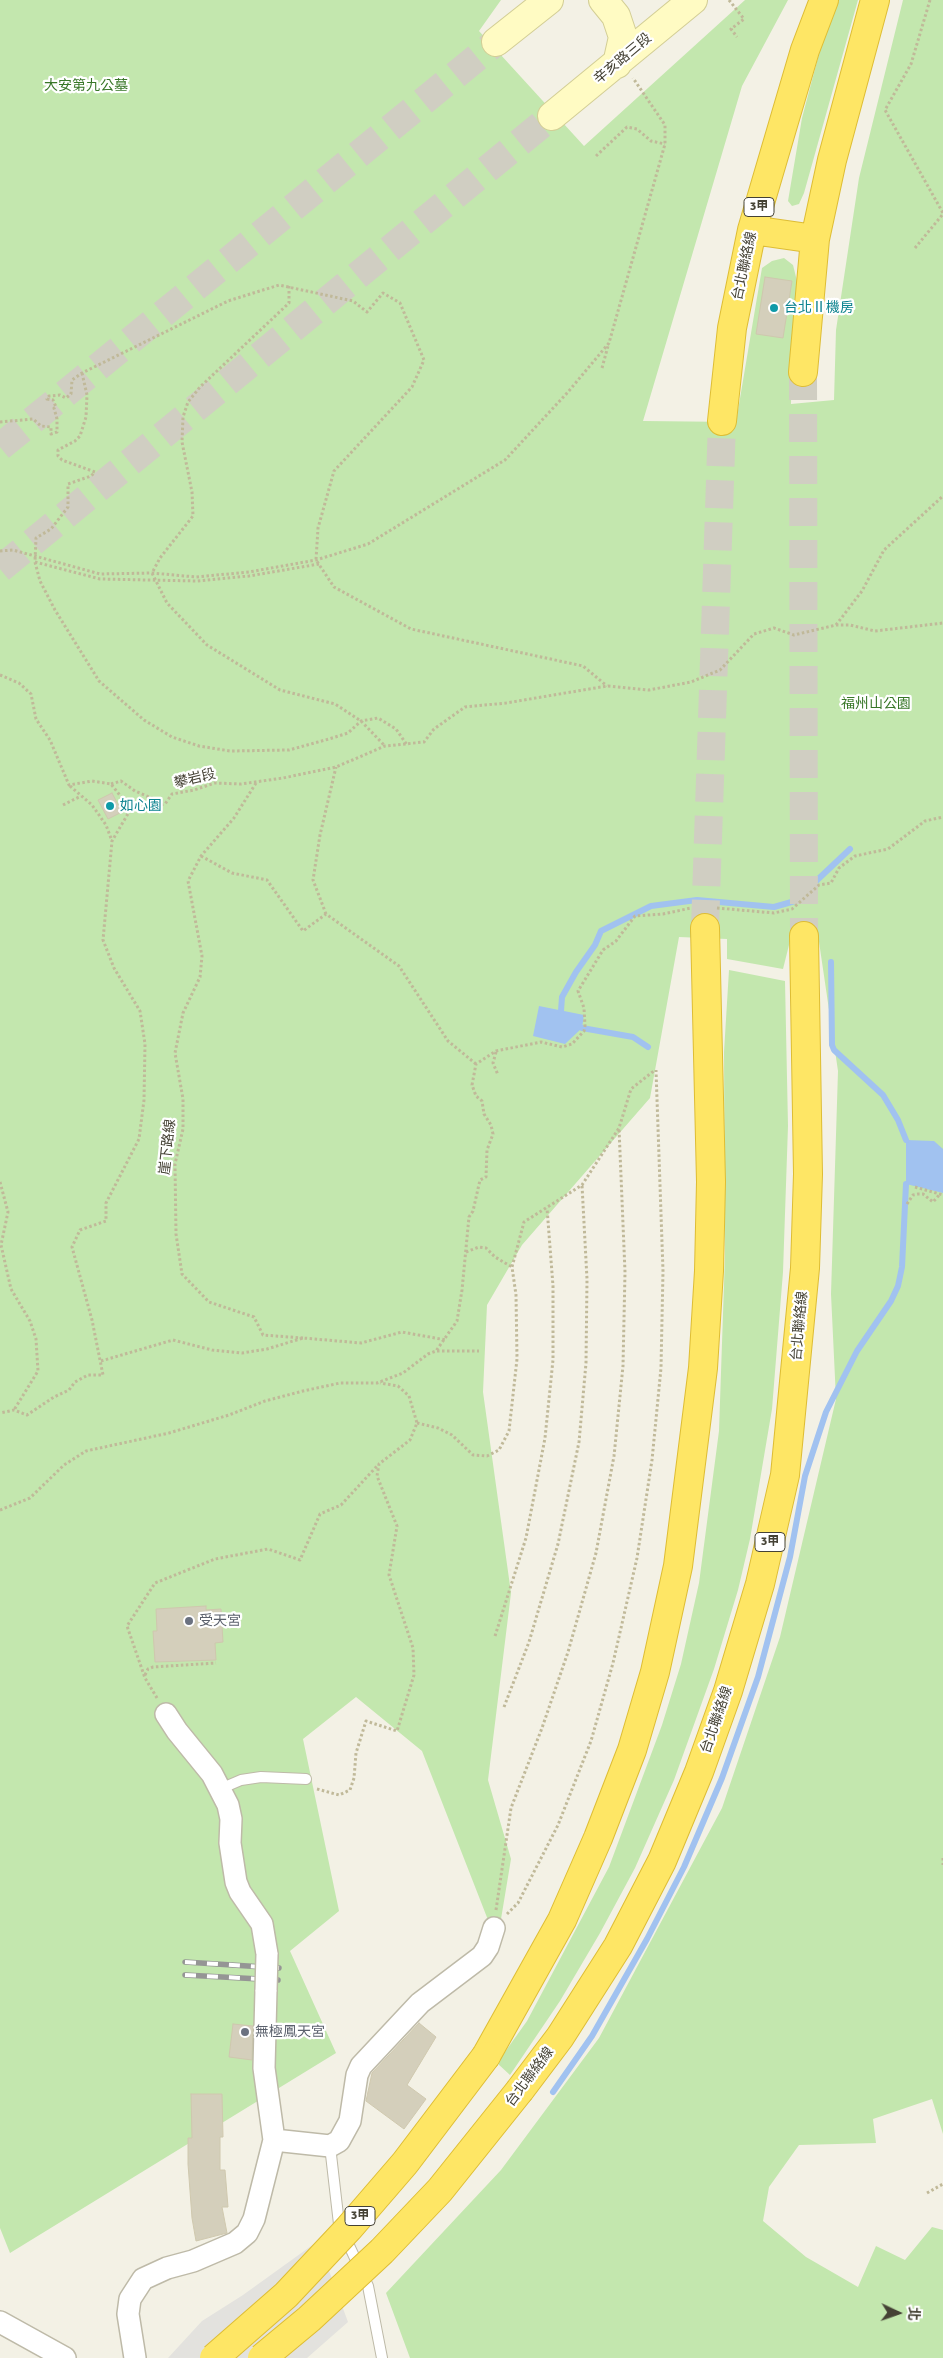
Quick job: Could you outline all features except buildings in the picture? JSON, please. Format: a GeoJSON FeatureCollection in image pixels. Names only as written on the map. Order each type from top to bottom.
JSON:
{"type":"FeatureCollection","features":[{"type":"Feature","properties":{"kind":"highway","name":"台北聯絡線"},"geometry":{"type":"LineString","coordinates":[[722,421],[732,328],[752,230],[805,50],[824,0]]}},
{"type":"Feature","properties":{"kind":"highway"},"geometry":{"type":"LineString","coordinates":[[803,372],[815,239],[835,151],[876,0]]}},
{"type":"Feature","properties":{"kind":"highway"},"geometry":{"type":"LineString","coordinates":[[752,230],[815,239]]}},
{"type":"Feature","properties":{"kind":"highway","name":"3甲"},"geometry":{"type":"LineString","coordinates":[[214,2358],[286,2296],[349,2228],[405,2163],[486,2056],[562,1920],[602,1829],[632,1750],[655,1672],[678,1566],[703,1368],[709,1271],[710,1182],[703,914]]}},
{"type":"Feature","properties":{"kind":"highway","name":"台北聯絡線"},"geometry":{"type":"LineString","coordinates":[[262,2358],[309,2319],[382,2251],[440,2190],[560,2037],[618,1946],[662,1861],[712,1736],[760,1584],[785,1475],[805,1268],[808,1174],[804,936]]}},
{"type":"Feature","properties":{"kind":"main road"},"geometry":{"type":"LineString","coordinates":[[496,42],[549,0]]}},
{"type":"Feature","properties":{"kind":"main road"},"geometry":{"type":"LineString","coordinates":[[603,0],[616,16],[623,38],[624,69]]}},
{"type":"Feature","properties":{"kind":"main road","name":"辛亥路三段"},"geometry":{"type":"LineString","coordinates":[[552,116],[624,69],[693,0]]}},
{"type":"Feature","properties":{"kind":"street"},"geometry":{"type":"LineString","coordinates":[[135,2358],[129,2331],[128,2314],[130,2299],[143,2279],[235,2243],[247,2233],[254,2219],[274,2140],[264,2068],[268,1954],[262,1924],[240,1892],[236,1882],[230,1843],[231,1819],[228,1805],[212,1774],[177,1731],[166,1714]]}},
{"type":"Feature","properties":{"kind":"street"},"geometry":{"type":"LineString","coordinates":[[274,2140],[330,2146],[339,2142],[346,2132],[361,2066],[420,2003],[482,1956],[488,1948],[494,1928]]}},
{"type":"Feature","properties":{"kind":"street"},"geometry":{"type":"LineString","coordinates":[[0,2322],[65,2358]]}},
{"type":"Feature","properties":{"kind":"lane"},"geometry":{"type":"LineString","coordinates":[[220,1789],[241,1780],[261,1777],[306,1779]]}},
{"type":"Feature","properties":{"kind":"lane"},"geometry":{"type":"LineString","coordinates":[[330,2146],[339,2224],[368,2286],[382,2358]]}},
{"type":"Feature","properties":{"kind":"path"},"geometry":{"type":"LineString","coordinates":[[729,0],[744,19],[731,29],[737,37]]}},
{"type":"Feature","properties":{"kind":"path"},"geometry":{"type":"LineString","coordinates":[[915,248],[943,214],[885,110],[911,64],[930,0]]}},
{"type":"Feature","properties":{"kind":"path"},"geometry":{"type":"LineString","coordinates":[[602,368],[665,144],[665,125],[624,69]]}},
{"type":"Feature","properties":{"kind":"path"},"geometry":{"type":"LineString","coordinates":[[596,156],[627,127],[637,129],[651,141],[665,144]]}},
{"type":"Feature","properties":{"kind":"path"},"geometry":{"type":"LineString","coordinates":[[0,422],[33,419],[41,426],[51,427],[51,434],[57,432],[57,419],[54,408],[56,407],[53,400],[47,399],[52,395],[66,398],[71,394],[72,380],[82,373],[228,301],[278,285],[354,301],[367,312],[384,293],[400,303],[424,360],[412,388],[334,471],[318,528],[316,560],[334,587],[411,629],[583,666],[607,686]]}},
{"type":"Feature","properties":{"kind":"path"},"geometry":{"type":"LineString","coordinates":[[152,573],[160,558],[193,516],[192,492],[182,442],[183,417],[188,402],[200,387],[289,303],[289,286]]}},
{"type":"Feature","properties":{"kind":"path"},"geometry":{"type":"LineString","coordinates":[[0,551],[13,550],[100,574],[152,573],[196,576],[249,572],[316,560],[368,544],[505,460],[568,392],[609,343]]}},
{"type":"Feature","properties":{"kind":"path"},"geometry":{"type":"LineString","coordinates":[[82,373],[87,395],[86,417],[80,436],[75,441],[58,450],[58,456],[62,460],[95,472],[91,476],[68,484],[68,507],[51,529],[36,538],[34,562],[40,581],[55,610],[99,681],[133,712],[172,737],[199,746],[230,751],[289,750],[348,732],[361,721],[378,718],[396,729],[407,745]]}},
{"type":"Feature","properties":{"kind":"path"},"geometry":{"type":"LineString","coordinates":[[836,625],[862,592],[884,550],[943,496]]}},
{"type":"Feature","properties":{"kind":"path"},"geometry":{"type":"LineString","coordinates":[[34,562],[100,579],[197,581],[249,576],[319,564]]}},
{"type":"Feature","properties":{"kind":"path"},"geometry":{"type":"LineString","coordinates":[[152,573],[167,603],[207,645],[280,690],[335,704],[361,721],[385,746],[424,742],[434,730],[465,707],[506,703],[607,686],[649,690],[690,682],[720,670],[754,634],[774,628],[794,634],[836,625],[850,625],[875,631],[943,623]]}},
{"type":"Feature","properties":{"kind":"path"},"geometry":{"type":"LineString","coordinates":[[0,675],[19,684],[31,694],[36,719],[50,740],[69,785],[92,805],[106,826],[112,841]]}},
{"type":"Feature","properties":{"kind":"path","name":"攀岩段"},"geometry":{"type":"LineString","coordinates":[[156,806],[165,804],[172,794],[194,790],[215,783],[241,784],[336,767],[385,746]]}},
{"type":"Feature","properties":{"kind":"path"},"geometry":{"type":"LineString","coordinates":[[336,767],[320,834],[314,880],[326,914],[399,966],[448,1041],[476,1064]]}},
{"type":"Feature","properties":{"kind":"path"},"geometry":{"type":"LineString","coordinates":[[69,785],[92,780],[111,784],[121,781],[135,791],[154,799],[157,802],[154,811]]}},
{"type":"Feature","properties":{"kind":"path","name":"崖下路線"},"geometry":{"type":"LineString","coordinates":[[256,782],[234,818],[202,856],[188,881],[202,956],[200,976],[183,1012],[175,1053],[183,1099],[183,1129],[175,1164],[176,1234],[182,1274],[209,1302],[254,1316],[263,1335],[303,1338]]}},
{"type":"Feature","properties":{"kind":"path"},"geometry":{"type":"LineString","coordinates":[[0,1413],[14,1410],[27,1415],[68,1390],[75,1382],[88,1375],[102,1376],[101,1361],[72,1247],[80,1230],[106,1221],[106,1203],[139,1139],[144,1100],[146,1044],[140,1011],[114,968],[103,940],[112,841],[129,812],[126,803],[111,784]]}},
{"type":"Feature","properties":{"kind":"path"},"geometry":{"type":"LineString","coordinates":[[63,805],[81,796]]}},
{"type":"Feature","properties":{"kind":"path"},"geometry":{"type":"LineString","coordinates":[[436,1351],[446,1340],[457,1321],[469,1217],[473,1211],[480,1180],[486,1177],[487,1150],[493,1134],[491,1125],[484,1114],[482,1101],[476,1096],[472,1085],[476,1064],[496,1051],[541,1042],[562,1047],[572,1044],[584,1032],[585,1026],[584,1008],[578,991],[603,950],[616,941],[635,916],[774,913],[792,909],[819,885],[831,883],[839,868],[856,856],[888,849],[925,820],[943,817]]}},
{"type":"Feature","properties":{"kind":"path"},"geometry":{"type":"LineString","coordinates":[[202,856],[232,873],[267,880],[303,931],[326,914]]}},
{"type":"Feature","properties":{"kind":"path"},"geometry":{"type":"LineString","coordinates":[[496,1051],[492,1063],[498,1075]]}},
{"type":"Feature","properties":{"kind":"path"},"geometry":{"type":"LineString","coordinates":[[417,1423],[438,1428],[452,1435],[473,1454],[486,1456],[499,1450],[509,1431],[517,1359],[516,1294],[512,1267],[524,1222],[582,1185],[619,1128],[631,1089],[656,1070],[663,1271],[661,1368],[652,1460],[637,1558],[613,1663],[591,1741],[558,1826],[518,1903]]}},
{"type":"Feature","properties":{"kind":"path"},"geometry":{"type":"LineString","coordinates":[[494,1928],[511,1808],[542,1728],[568,1652],[596,1553],[614,1456],[623,1366],[625,1281],[619,1128]]}},
{"type":"Feature","properties":{"kind":"path"},"geometry":{"type":"LineString","coordinates":[[0,1182],[8,1212],[1,1245],[11,1289],[30,1321],[36,1339],[38,1371],[14,1410]]}},
{"type":"Feature","properties":{"kind":"path"},"geometry":{"type":"LineString","coordinates":[[504,1707],[529,1642],[558,1544],[579,1442],[586,1363],[587,1279],[582,1185]]}},
{"type":"Feature","properties":{"kind":"path"},"geometry":{"type":"LineString","coordinates":[[915,1188],[942,1194]]}},
{"type":"Feature","properties":{"kind":"path"},"geometry":{"type":"LineString","coordinates":[[907,1204],[913,1196],[918,1194],[923,1194],[933,1202],[942,1194]]}},
{"type":"Feature","properties":{"kind":"path"},"geometry":{"type":"LineString","coordinates":[[495,1636],[526,1538],[545,1438],[553,1360],[553,1286],[547,1208]]}},
{"type":"Feature","properties":{"kind":"path"},"geometry":{"type":"LineString","coordinates":[[466,1252],[479,1247],[486,1248],[495,1257],[512,1267]]}},
{"type":"Feature","properties":{"kind":"path"},"geometry":{"type":"LineString","coordinates":[[101,1361],[173,1340],[212,1350],[242,1353],[267,1349],[303,1338],[361,1343],[402,1332],[446,1340]]}},
{"type":"Feature","properties":{"kind":"path"},"geometry":{"type":"LineString","coordinates":[[378,1383],[403,1373],[428,1354],[436,1351],[479,1351]]}},
{"type":"Feature","properties":{"kind":"path"},"geometry":{"type":"LineString","coordinates":[[0,1510],[30,1498],[64,1465],[86,1451],[169,1432],[229,1415],[265,1401],[340,1383],[378,1383],[398,1386],[409,1396],[417,1423],[410,1440],[379,1464],[340,1505],[320,1514],[300,1560],[268,1549],[215,1559],[155,1582],[127,1626],[145,1678],[145,1673],[153,1667],[216,1663]]}},
{"type":"Feature","properties":{"kind":"path"},"geometry":{"type":"LineString","coordinates":[[306,1779],[305,1786],[339,1795],[350,1790],[354,1778],[356,1754],[366,1721],[397,1731],[414,1675],[413,1648],[389,1575],[397,1526],[376,1476],[379,1464]]}},
{"type":"Feature","properties":{"kind":"path"},"geometry":{"type":"LineString","coordinates":[[943,1858],[943,1865]]}},
{"type":"Feature","properties":{"kind":"path"},"geometry":{"type":"LineString","coordinates":[[927,2194],[943,2184]]}},
{"type":"Feature","properties":{"kind":"green space"},"geometry":{"type":"Polygon","coordinates":[[[0,0],[501,0],[479,31],[584,146],[745,0],[788,0],[742,86],[643,421],[736,422],[762,268],[772,261],[784,258],[793,265],[797,281],[792,347],[791,404],[834,400],[836,330],[859,178],[903,0],[943,0],[943,2134],[932,2099],[873,2119],[876,2143],[799,2145],[769,2187],[763,2221],[806,2257],[858,2287],[876,2246],[905,2260],[932,2227],[943,2230],[943,2358],[410,2358],[386,2293],[501,2170],[599,2038],[722,1808],[780,1637],[836,1399],[831,1294],[838,1071],[818,935],[790,941],[783,969],[727,959],[727,939],[679,937],[650,1098],[522,1245],[487,1305],[483,1392],[511,1593],[488,1780],[511,1859],[497,1943],[422,1751],[356,1697],[303,1739],[339,1911],[290,1951],[336,2053],[10,2253],[0,2228],[0,0]]]}},
{"type":"Feature","properties":{"kind":"green space"},"geometry":{"type":"Polygon","coordinates":[[[839,0],[858,0],[804,193],[799,204],[792,206],[788,201],[802,118],[820,50],[839,0]]]}},
{"type":"Feature","properties":{"kind":"green space"},"geometry":{"type":"Polygon","coordinates":[[[729,970],[785,981],[788,1126],[783,1272],[772,1409],[750,1539],[738,1590],[714,1669],[674,1780],[635,1868],[560,2001],[510,2075],[497,2063],[527,2021],[609,1867],[662,1725],[681,1664],[699,1583],[719,1431],[725,1255],[724,1052],[729,970]]]}},
{"type":"Feature","properties":{"kind":"shaded area"},"geometry":{"type":"Polygon","coordinates":[[[318,2241],[348,2322],[307,2358],[168,2358],[202,2321],[243,2295],[318,2241]]]}},
{"type":"Feature","properties":{"kind":"water"},"geometry":{"type":"Polygon","coordinates":[[[539,1006],[584,1015],[582,1028],[565,1044],[533,1036],[539,1006]]]}},
{"type":"Feature","properties":{"kind":"water"},"geometry":{"type":"Polygon","coordinates":[[[906,1140],[934,1141],[943,1149],[943,1193],[906,1184],[906,1140]]]}},
{"type":"Feature","properties":{"kind":"waterway"},"geometry":{"type":"LineString","coordinates":[[561,1011],[562,997],[576,972],[595,945],[601,931],[651,906],[697,900],[774,907],[795,901],[850,849]]}},
{"type":"Feature","properties":{"kind":"waterway"},"geometry":{"type":"LineString","coordinates":[[831,962],[832,1045],[834,1050],[883,1095],[898,1120],[906,1140]]}},
{"type":"Feature","properties":{"kind":"waterway"},"geometry":{"type":"LineString","coordinates":[[582,1028],[633,1037],[648,1047]]}},
{"type":"Feature","properties":{"kind":"waterway"},"geometry":{"type":"LineString","coordinates":[[553,2092],[592,2036],[647,1939],[684,1867],[722,1778],[758,1677],[790,1557],[805,1476],[826,1412],[857,1351],[891,1301],[898,1286],[902,1267],[906,1184]]}},
{"type":"Feature","properties":{"kind":"tunnel"},"geometry":{"type":"LineString","coordinates":[[0,447],[496,42]]}},
{"type":"Feature","properties":{"kind":"tunnel"},"geometry":{"type":"LineString","coordinates":[[0,569],[552,116]]}},
{"type":"Feature","properties":{"kind":"tunnel"},"geometry":{"type":"LineString","coordinates":[[803,372],[804,936]]}},
{"type":"Feature","properties":{"kind":"tunnel"},"geometry":{"type":"LineString","coordinates":[[705,928],[722,421]]}},
{"type":"Feature","properties":{"kind":"railway"},"geometry":{"type":"LineString","coordinates":[[185,1962],[279,1968]]}},
{"type":"Feature","properties":{"kind":"railway"},"geometry":{"type":"LineString","coordinates":[[185,1975],[278,1980]]}},
{"type":"Feature","properties":{"kind":"place","name":"台北Ⅱ機房"},"geometry":{"type":"Point","coordinates":[774,308]}},
{"type":"Feature","properties":{"kind":"place","name":"如心園"},"geometry":{"type":"Point","coordinates":[110,806]}},
{"type":"Feature","properties":{"kind":"place","name":"受天宮"},"geometry":{"type":"Point","coordinates":[189,1621]}},
{"type":"Feature","properties":{"kind":"place","name":"無極鳳天宮"},"geometry":{"type":"Point","coordinates":[245,2032]}},
{"type":"Feature","properties":{"kind":"park label","name":"大安第九公墓"},"geometry":{"type":"Point","coordinates":[86,86]}},
{"type":"Feature","properties":{"kind":"park label","name":"福州山公園"},"geometry":{"type":"Point","coordinates":[876,704]}}]}
